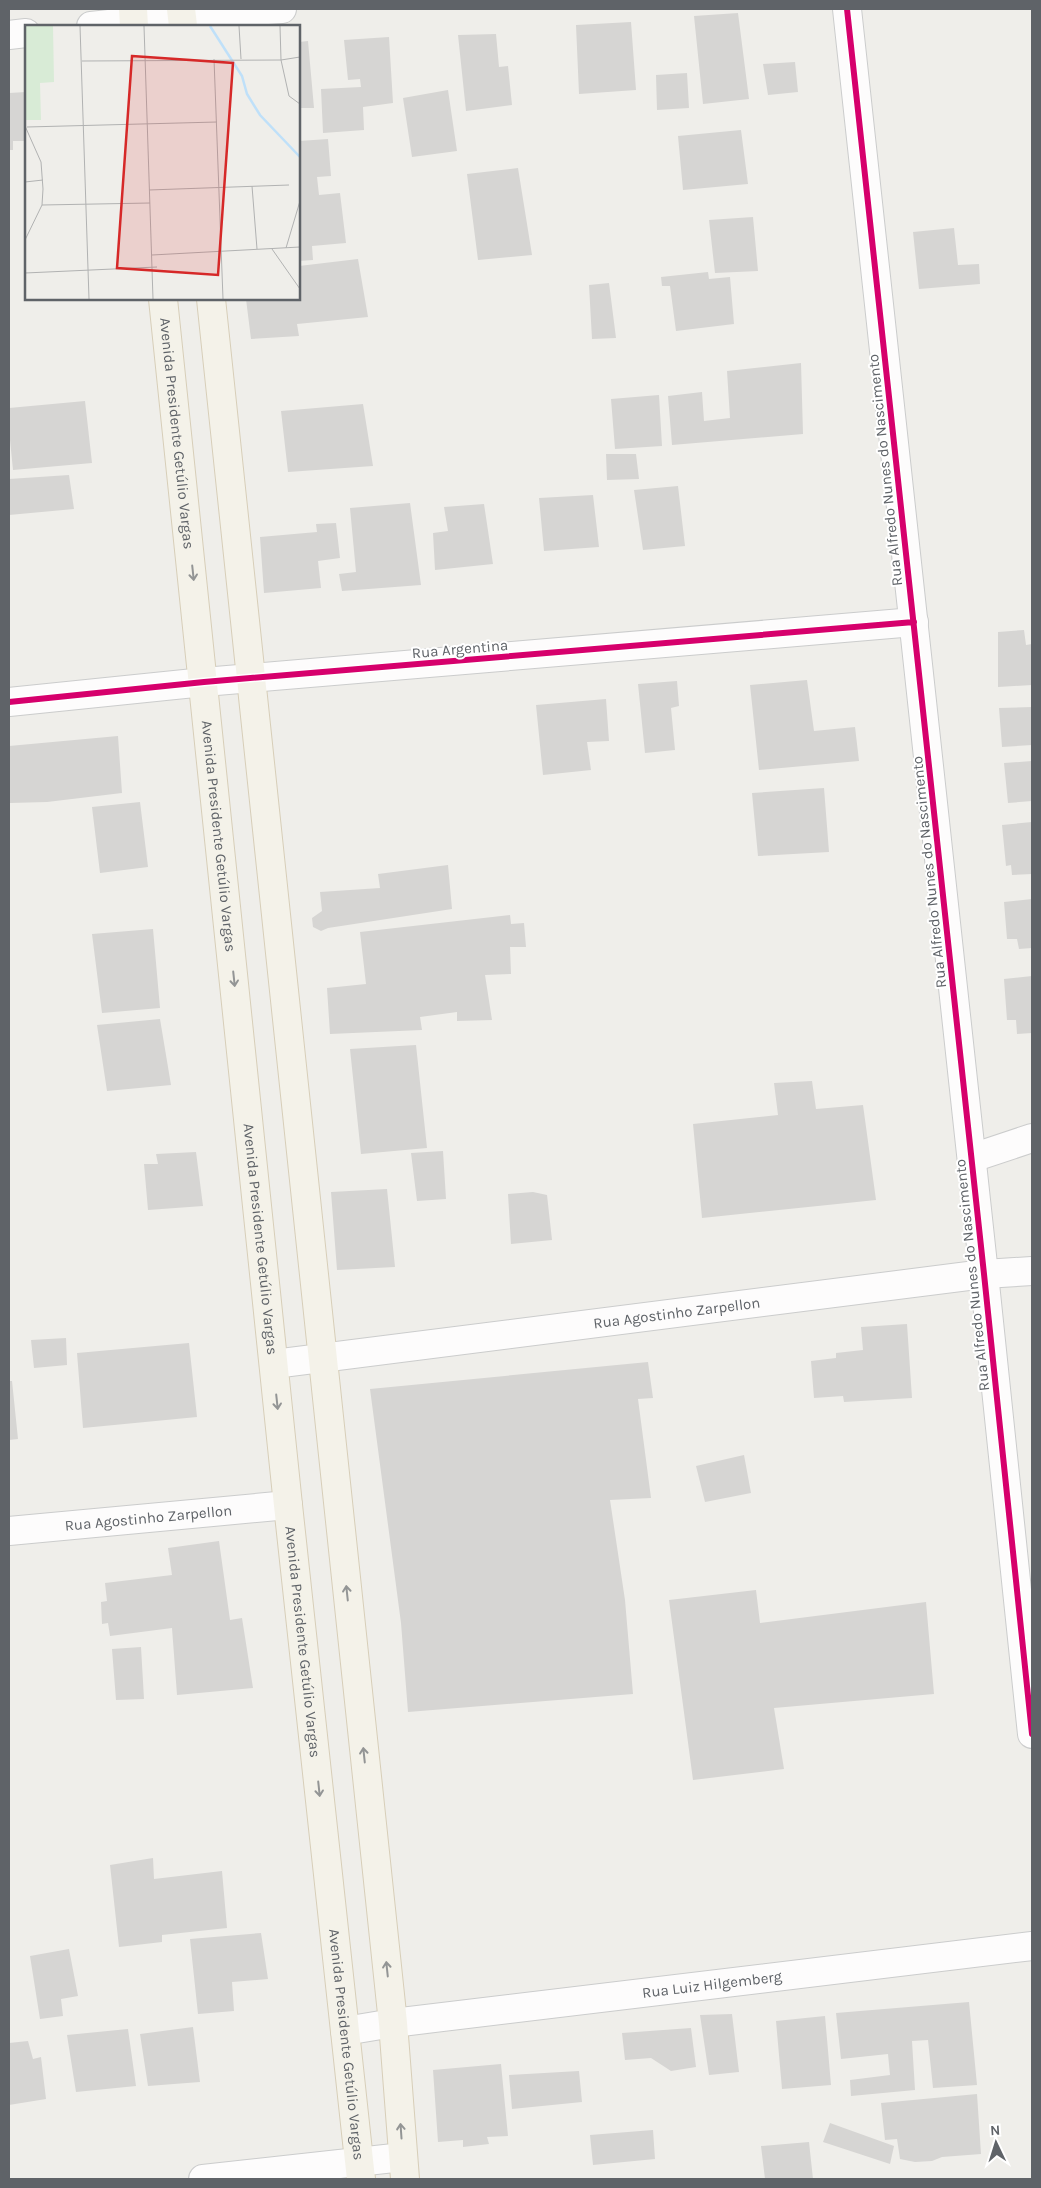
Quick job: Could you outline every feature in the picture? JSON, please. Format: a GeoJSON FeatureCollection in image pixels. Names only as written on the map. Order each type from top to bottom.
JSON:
{"type":"FeatureCollection","features":[{"type":"Feature","properties":{"kind":"main road","name":"Avenida Presidente Getúlio Vargas"},"geometry":{"type":"LineString","coordinates":[[163,300],[288,1505],[360,2170]]}},
{"type":"Feature","properties":{"kind":"main road"},"geometry":{"type":"LineString","coordinates":[[211,300],[393,2023],[404,2168]]}},
{"type":"Feature","properties":{"kind":"street"},"geometry":{"type":"LineString","coordinates":[[97,25],[134,19],[282,9]]}},
{"type":"Feature","properties":{"kind":"street","name":"Rua Alfredo Nunes do Nascimento"},"geometry":{"type":"LineString","coordinates":[[847,9],[972,1158],[1032,1734]]}},
{"type":"Feature","properties":{"kind":"street"},"geometry":{"type":"LineString","coordinates":[[9,35],[25,33]]}},
{"type":"Feature","properties":{"kind":"street","name":"Rua Argentina"},"geometry":{"type":"LineString","coordinates":[[9,702],[204,682],[914,622]]}},
{"type":"Feature","properties":{"kind":"street"},"geometry":{"type":"LineString","coordinates":[[972,1158],[1032,1138]]}},
{"type":"Feature","properties":{"kind":"street","name":"Rua Agostinho Zarpellon"},"geometry":{"type":"LineString","coordinates":[[274,1364],[984,1274],[1032,1271]]}},
{"type":"Feature","properties":{"kind":"street","name":"Rua Agostinho Zarpellon"},"geometry":{"type":"LineString","coordinates":[[9,1531],[288,1505]]}},
{"type":"Feature","properties":{"kind":"street","name":"Rua Luiz Hilgemberg"},"geometry":{"type":"LineString","coordinates":[[345,2031],[393,2023],[1032,1946]]}},
{"type":"Feature","properties":{"kind":"street"},"geometry":{"type":"LineString","coordinates":[[203,2179],[404,2168]]}},
{"type":"Feature","properties":{"kind":"building"},"geometry":{"type":"Polygon","coordinates":[[[738,13],[749,99],[703,104],[694,16],[738,13]]]}},
{"type":"Feature","properties":{"kind":"building"},"geometry":{"type":"Polygon","coordinates":[[[631,22],[636,90],[579,94],[576,25],[631,22]]]}},
{"type":"Feature","properties":{"kind":"building"},"geometry":{"type":"Polygon","coordinates":[[[496,34],[499,67],[508,66],[512,105],[466,111],[458,35],[496,34]]]}},
{"type":"Feature","properties":{"kind":"building"},"geometry":{"type":"Polygon","coordinates":[[[389,37],[393,103],[363,107],[364,130],[323,133],[321,89],[361,87],[360,79],[348,80],[344,40],[389,37]]]}},
{"type":"Feature","properties":{"kind":"building"},"geometry":{"type":"Polygon","coordinates":[[[308,41],[314,108],[300,108],[300,42],[308,41]]]}},
{"type":"Feature","properties":{"kind":"building"},"geometry":{"type":"Polygon","coordinates":[[[795,62],[798,92],[768,95],[763,64],[795,62]]]}},
{"type":"Feature","properties":{"kind":"building"},"geometry":{"type":"Polygon","coordinates":[[[687,73],[689,108],[657,110],[656,75],[687,73]]]}},
{"type":"Feature","properties":{"kind":"building"},"geometry":{"type":"Polygon","coordinates":[[[448,90],[457,151],[412,157],[403,98],[448,90]]]}},
{"type":"Feature","properties":{"kind":"building"},"geometry":{"type":"Polygon","coordinates":[[[25,92],[25,141],[13,141],[13,150],[9,150],[9,93],[25,92]]]}},
{"type":"Feature","properties":{"kind":"building"},"geometry":{"type":"Polygon","coordinates":[[[741,130],[748,184],[683,190],[678,136],[741,130]]]}},
{"type":"Feature","properties":{"kind":"building"},"geometry":{"type":"Polygon","coordinates":[[[328,139],[331,176],[317,177],[319,195],[340,193],[346,243],[312,246],[313,260],[300,261],[300,141],[328,139]]]}},
{"type":"Feature","properties":{"kind":"building"},"geometry":{"type":"Polygon","coordinates":[[[518,168],[532,255],[478,260],[467,174],[518,168]]]}},
{"type":"Feature","properties":{"kind":"building"},"geometry":{"type":"Polygon","coordinates":[[[753,217],[758,271],[715,273],[709,220],[753,217]]]}},
{"type":"Feature","properties":{"kind":"building"},"geometry":{"type":"Polygon","coordinates":[[[954,228],[958,265],[979,264],[980,284],[919,289],[913,232],[954,228]]]}},
{"type":"Feature","properties":{"kind":"building"},"geometry":{"type":"Polygon","coordinates":[[[358,259],[368,317],[297,324],[299,336],[251,339],[246,300],[300,300],[300,266],[358,259]]]}},
{"type":"Feature","properties":{"kind":"building"},"geometry":{"type":"Polygon","coordinates":[[[708,272],[709,279],[730,277],[734,324],[676,331],[670,286],[662,286],[661,277],[708,272]]]}},
{"type":"Feature","properties":{"kind":"building"},"geometry":{"type":"Polygon","coordinates":[[[609,283],[616,338],[592,339],[589,285],[609,283]]]}},
{"type":"Feature","properties":{"kind":"building"},"geometry":{"type":"Polygon","coordinates":[[[801,363],[803,434],[672,445],[668,396],[702,392],[704,421],[730,418],[727,371],[801,363]]]}},
{"type":"Feature","properties":{"kind":"building"},"geometry":{"type":"Polygon","coordinates":[[[659,395],[662,446],[615,449],[611,399],[659,395]]]}},
{"type":"Feature","properties":{"kind":"building"},"geometry":{"type":"Polygon","coordinates":[[[85,401],[92,463],[13,470],[9,408],[85,401]]]}},
{"type":"Feature","properties":{"kind":"building"},"geometry":{"type":"Polygon","coordinates":[[[363,404],[373,466],[288,472],[281,411],[363,404]]]}},
{"type":"Feature","properties":{"kind":"building"},"geometry":{"type":"Polygon","coordinates":[[[606,454],[636,454],[639,479],[607,480],[606,454]]]}},
{"type":"Feature","properties":{"kind":"building"},"geometry":{"type":"Polygon","coordinates":[[[69,475],[74,509],[9,515],[9,479],[69,475]]]}},
{"type":"Feature","properties":{"kind":"building"},"geometry":{"type":"Polygon","coordinates":[[[678,486],[685,546],[643,550],[634,490],[678,486]]]}},
{"type":"Feature","properties":{"kind":"building"},"geometry":{"type":"Polygon","coordinates":[[[593,495],[599,547],[544,551],[539,498],[593,495]]]}},
{"type":"Feature","properties":{"kind":"building"},"geometry":{"type":"Polygon","coordinates":[[[410,503],[421,585],[342,591],[339,574],[356,572],[350,508],[410,503]]]}},
{"type":"Feature","properties":{"kind":"building"},"geometry":{"type":"Polygon","coordinates":[[[484,504],[493,564],[435,570],[433,533],[448,531],[444,507],[484,504]]]}},
{"type":"Feature","properties":{"kind":"building"},"geometry":{"type":"Polygon","coordinates":[[[336,523],[340,558],[318,561],[321,588],[264,593],[260,537],[317,532],[316,524],[336,523]]]}},
{"type":"Feature","properties":{"kind":"building"},"geometry":{"type":"Polygon","coordinates":[[[1024,630],[1026,645],[1032,644],[1032,685],[998,687],[998,632],[1024,630]]]}},
{"type":"Feature","properties":{"kind":"building"},"geometry":{"type":"Polygon","coordinates":[[[807,680],[814,731],[855,727],[859,761],[759,770],[750,685],[807,680]]]}},
{"type":"Feature","properties":{"kind":"building"},"geometry":{"type":"Polygon","coordinates":[[[677,681],[679,706],[671,708],[675,750],[645,753],[638,684],[677,681]]]}},
{"type":"Feature","properties":{"kind":"building"},"geometry":{"type":"Polygon","coordinates":[[[606,699],[609,741],[587,742],[591,770],[543,775],[536,705],[606,699]]]}},
{"type":"Feature","properties":{"kind":"building"},"geometry":{"type":"Polygon","coordinates":[[[1032,707],[1032,745],[1002,747],[999,708],[1032,707]]]}},
{"type":"Feature","properties":{"kind":"building"},"geometry":{"type":"Polygon","coordinates":[[[118,736],[122,793],[47,802],[10,803],[9,746],[118,736]]]}},
{"type":"Feature","properties":{"kind":"building"},"geometry":{"type":"Polygon","coordinates":[[[1032,761],[1032,801],[1008,803],[1004,763],[1032,761]]]}},
{"type":"Feature","properties":{"kind":"building"},"geometry":{"type":"Polygon","coordinates":[[[824,788],[829,852],[758,856],[752,793],[824,788]]]}},
{"type":"Feature","properties":{"kind":"building"},"geometry":{"type":"Polygon","coordinates":[[[140,802],[148,867],[100,873],[92,807],[140,802]]]}},
{"type":"Feature","properties":{"kind":"building"},"geometry":{"type":"Polygon","coordinates":[[[1032,822],[1032,874],[1012,875],[1011,865],[1006,866],[1002,825],[1032,822]]]}},
{"type":"Feature","properties":{"kind":"building"},"geometry":{"type":"Polygon","coordinates":[[[448,865],[452,909],[328,928],[321,931],[313,927],[312,918],[322,911],[320,892],[380,888],[378,874],[448,865]]]}},
{"type":"Feature","properties":{"kind":"building"},"geometry":{"type":"Polygon","coordinates":[[[1032,899],[1032,948],[1019,949],[1017,939],[1007,939],[1004,902],[1032,899]]]}},
{"type":"Feature","properties":{"kind":"building"},"geometry":{"type":"Polygon","coordinates":[[[510,915],[511,924],[524,923],[526,947],[510,947],[511,974],[485,975],[492,1020],[457,1021],[457,1012],[420,1017],[422,1030],[330,1034],[327,988],[366,984],[360,932],[510,915]]]}},
{"type":"Feature","properties":{"kind":"building"},"geometry":{"type":"Polygon","coordinates":[[[153,929],[160,1008],[102,1013],[92,934],[153,929]]]}},
{"type":"Feature","properties":{"kind":"building"},"geometry":{"type":"Polygon","coordinates":[[[1032,976],[1032,1033],[1017,1034],[1016,1020],[1007,1020],[1004,979],[1032,976]]]}},
{"type":"Feature","properties":{"kind":"building"},"geometry":{"type":"Polygon","coordinates":[[[160,1019],[171,1085],[107,1091],[97,1025],[160,1019]]]}},
{"type":"Feature","properties":{"kind":"building"},"geometry":{"type":"Polygon","coordinates":[[[416,1045],[427,1148],[361,1154],[350,1049],[416,1045]]]}},
{"type":"Feature","properties":{"kind":"building"},"geometry":{"type":"Polygon","coordinates":[[[812,1081],[816,1109],[863,1105],[876,1200],[702,1218],[693,1124],[778,1115],[774,1083],[812,1081]]]}},
{"type":"Feature","properties":{"kind":"building"},"geometry":{"type":"Polygon","coordinates":[[[443,1151],[446,1199],[417,1201],[411,1153],[443,1151]]]}},
{"type":"Feature","properties":{"kind":"building"},"geometry":{"type":"Polygon","coordinates":[[[196,1152],[203,1206],[148,1210],[144,1164],[158,1164],[156,1154],[196,1152]]]}},
{"type":"Feature","properties":{"kind":"building"},"geometry":{"type":"Polygon","coordinates":[[[387,1189],[395,1267],[337,1270],[331,1192],[387,1189]]]}},
{"type":"Feature","properties":{"kind":"building"},"geometry":{"type":"Polygon","coordinates":[[[533,1192],[547,1195],[552,1240],[511,1244],[508,1194],[533,1192]]]}},
{"type":"Feature","properties":{"kind":"building"},"geometry":{"type":"Polygon","coordinates":[[[907,1324],[912,1398],[844,1402],[843,1396],[814,1398],[811,1361],[836,1358],[836,1353],[863,1350],[861,1327],[907,1324]]]}},
{"type":"Feature","properties":{"kind":"building"},"geometry":{"type":"Polygon","coordinates":[[[66,1338],[67,1365],[34,1368],[31,1340],[66,1338]]]}},
{"type":"Feature","properties":{"kind":"building"},"geometry":{"type":"Polygon","coordinates":[[[189,1343],[197,1417],[83,1428],[77,1353],[189,1343]]]}},
{"type":"Feature","properties":{"kind":"building"},"geometry":{"type":"Polygon","coordinates":[[[648,1362],[653,1398],[638,1399],[651,1498],[610,1500],[625,1600],[633,1694],[408,1712],[401,1623],[370,1389],[648,1362]]]}},
{"type":"Feature","properties":{"kind":"building"},"geometry":{"type":"Polygon","coordinates":[[[9,1381],[12,1381],[18,1439],[9,1440],[9,1381]]]}},
{"type":"Feature","properties":{"kind":"building"},"geometry":{"type":"Polygon","coordinates":[[[744,1455],[751,1493],[705,1502],[696,1466],[744,1455]]]}},
{"type":"Feature","properties":{"kind":"building"},"geometry":{"type":"Polygon","coordinates":[[[219,1541],[230,1620],[242,1618],[253,1688],[177,1695],[172,1628],[110,1636],[108,1623],[102,1624],[101,1602],[107,1601],[105,1583],[172,1575],[168,1548],[219,1541]]]}},
{"type":"Feature","properties":{"kind":"building"},"geometry":{"type":"Polygon","coordinates":[[[756,1590],[760,1623],[926,1602],[934,1694],[774,1708],[784,1769],[693,1780],[669,1600],[756,1590]]]}},
{"type":"Feature","properties":{"kind":"building"},"geometry":{"type":"Polygon","coordinates":[[[141,1647],[144,1699],[116,1700],[112,1649],[141,1647]]]}},
{"type":"Feature","properties":{"kind":"building"},"geometry":{"type":"Polygon","coordinates":[[[153,1858],[154,1879],[222,1871],[227,1928],[162,1935],[162,1942],[119,1947],[110,1865],[153,1858]]]}},
{"type":"Feature","properties":{"kind":"building"},"geometry":{"type":"Polygon","coordinates":[[[261,1933],[268,1979],[232,1982],[234,2011],[198,2014],[190,1939],[261,1933]]]}},
{"type":"Feature","properties":{"kind":"building"},"geometry":{"type":"Polygon","coordinates":[[[69,1949],[78,1996],[61,1999],[63,2016],[40,2019],[30,1956],[69,1949]]]}},
{"type":"Feature","properties":{"kind":"building"},"geometry":{"type":"Polygon","coordinates":[[[969,2002],[977,2085],[933,2088],[928,2040],[912,2041],[915,2090],[851,2096],[850,2080],[890,2075],[888,2054],[841,2059],[836,2013],[969,2002]]]}},
{"type":"Feature","properties":{"kind":"building"},"geometry":{"type":"Polygon","coordinates":[[[732,2014],[739,2072],[709,2075],[700,2015],[732,2014]]]}},
{"type":"Feature","properties":{"kind":"building"},"geometry":{"type":"Polygon","coordinates":[[[825,2016],[831,2085],[782,2089],[776,2021],[825,2016]]]}},
{"type":"Feature","properties":{"kind":"building"},"geometry":{"type":"Polygon","coordinates":[[[193,2027],[200,2082],[148,2086],[140,2034],[193,2027]]]}},
{"type":"Feature","properties":{"kind":"building"},"geometry":{"type":"Polygon","coordinates":[[[691,2028],[696,2067],[671,2071],[651,2058],[625,2060],[622,2033],[691,2028]]]}},
{"type":"Feature","properties":{"kind":"building"},"geometry":{"type":"Polygon","coordinates":[[[128,2029],[136,2086],[76,2092],[67,2035],[128,2029]]]}},
{"type":"Feature","properties":{"kind":"building"},"geometry":{"type":"Polygon","coordinates":[[[28,2041],[33,2059],[41,2057],[46,2099],[9,2105],[9,2043],[28,2041]]]}},
{"type":"Feature","properties":{"kind":"building"},"geometry":{"type":"Polygon","coordinates":[[[501,2064],[508,2136],[487,2137],[489,2144],[463,2147],[463,2140],[438,2142],[433,2070],[501,2064]]]}},
{"type":"Feature","properties":{"kind":"building"},"geometry":{"type":"Polygon","coordinates":[[[579,2071],[582,2102],[512,2109],[509,2075],[579,2071]]]}},
{"type":"Feature","properties":{"kind":"building"},"geometry":{"type":"Polygon","coordinates":[[[977,2094],[981,2154],[942,2157],[932,2161],[915,2162],[900,2159],[897,2139],[885,2140],[881,2103],[977,2094]]]}},
{"type":"Feature","properties":{"kind":"building"},"geometry":{"type":"Polygon","coordinates":[[[830,2123],[894,2146],[890,2164],[823,2142],[830,2123]]]}},
{"type":"Feature","properties":{"kind":"building"},"geometry":{"type":"Polygon","coordinates":[[[653,2130],[655,2159],[593,2165],[590,2135],[653,2130]]]}},
{"type":"Feature","properties":{"kind":"building"},"geometry":{"type":"Polygon","coordinates":[[[809,2142],[813,2179],[765,2179],[761,2146],[809,2142]]]}},
{"type":"Feature","properties":{"kind":"cycle path"},"geometry":{"type":"LineString","coordinates":[[847,9],[1032,1734]]}},
{"type":"Feature","properties":{"kind":"cycle path"},"geometry":{"type":"LineString","coordinates":[[9,702],[204,682],[914,622]]}}]}
